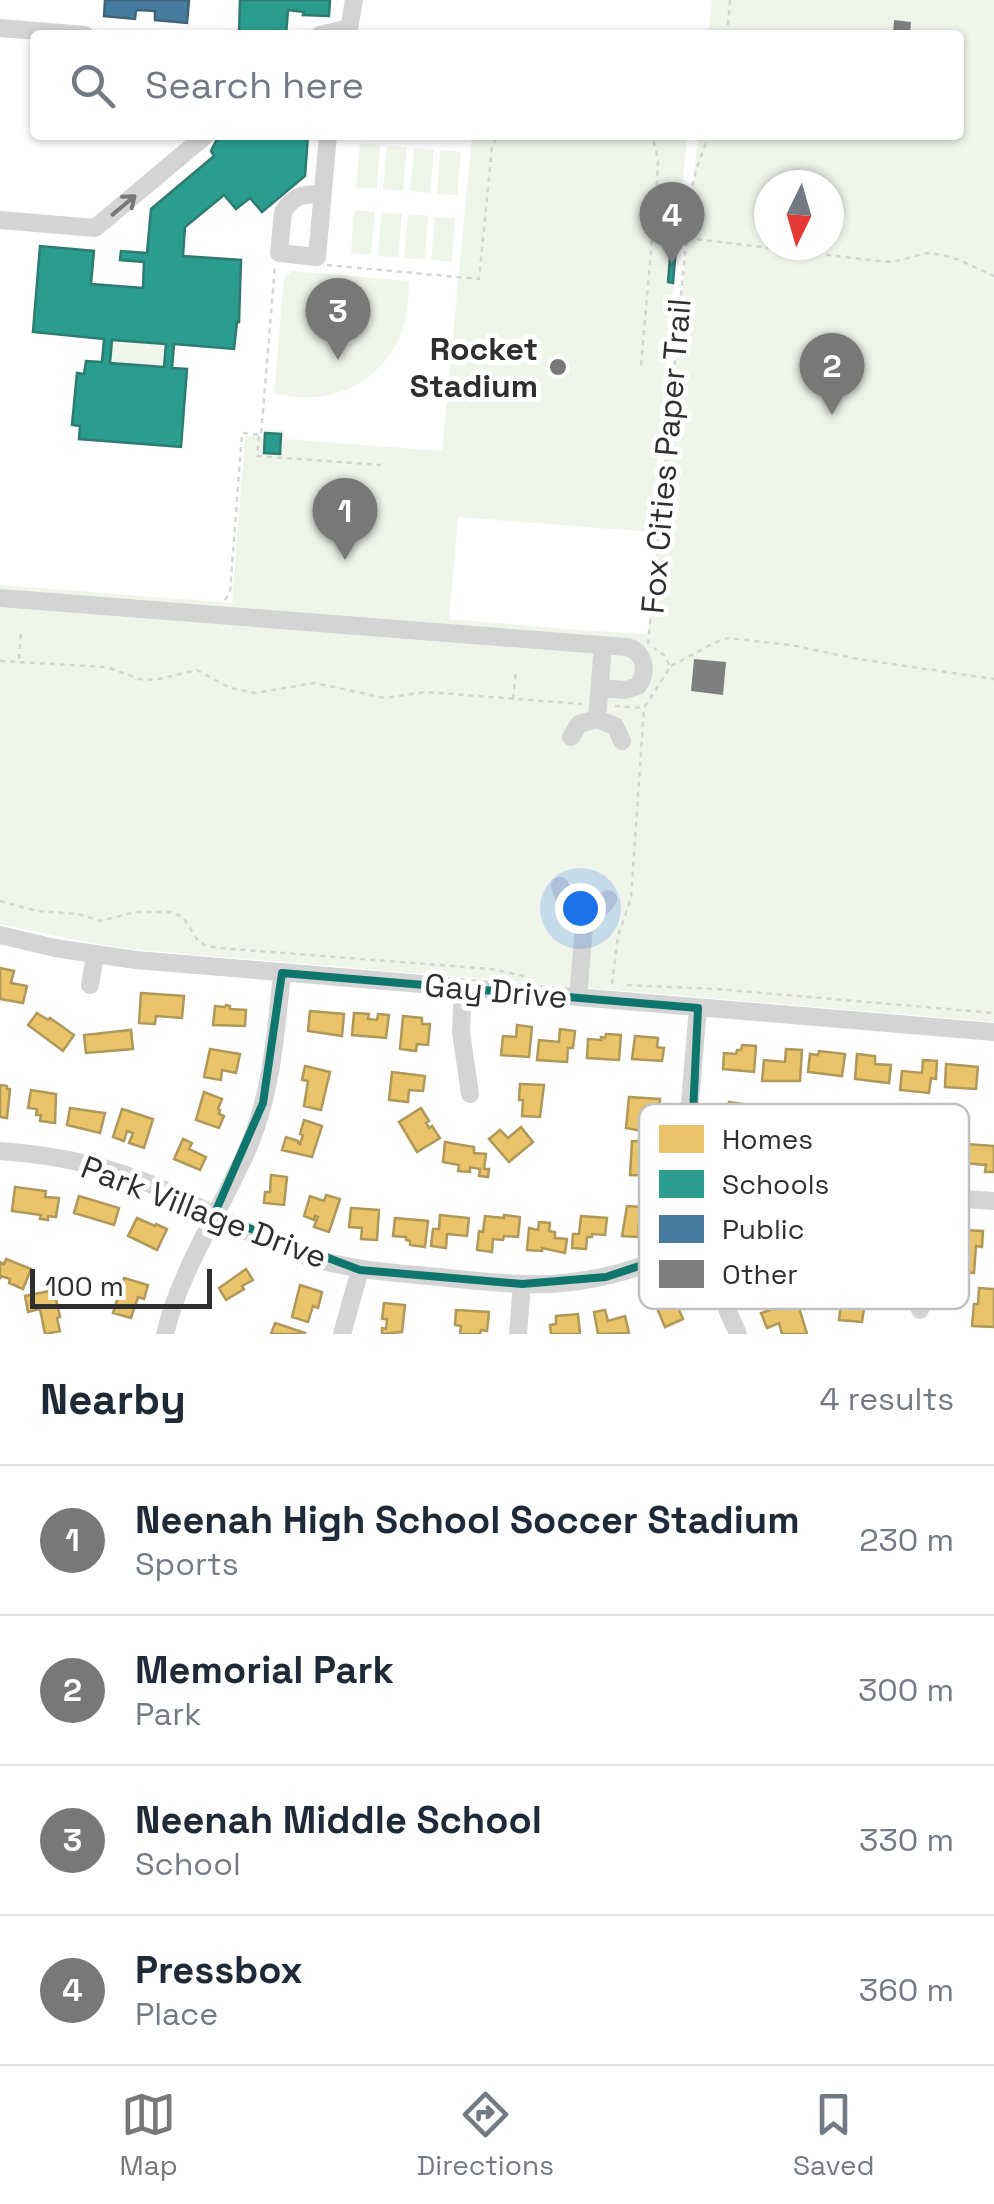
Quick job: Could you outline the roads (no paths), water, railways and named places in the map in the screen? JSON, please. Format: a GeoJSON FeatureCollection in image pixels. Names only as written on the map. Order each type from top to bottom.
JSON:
{"type":"FeatureCollection","features":[{"type":"Feature","properties":{"kind":"street"},"geometry":{"type":"LineString","coordinates":[[348,30],[354,0]]}},
{"type":"Feature","properties":{"kind":"street"},"geometry":{"type":"LineString","coordinates":[[0,28],[30,30]]}},
{"type":"Feature","properties":{"kind":"street"},"geometry":{"type":"LineString","coordinates":[[0,220],[94,228],[200,140]]}},
{"type":"Feature","properties":{"kind":"street"},"geometry":{"type":"LineString","coordinates":[[322,194],[298,196],[286,207],[280,253],[317,257],[327,140]]}},
{"type":"Feature","properties":{"kind":"street"},"geometry":{"type":"LineString","coordinates":[[0,598],[636,650],[643,660],[638,686],[598,704],[571,737]]}},
{"type":"Feature","properties":{"kind":"street"},"geometry":{"type":"LineString","coordinates":[[603,646],[598,704],[622,741]]}},
{"type":"Feature","properties":{"kind":"street"},"geometry":{"type":"LineString","coordinates":[[560,886],[568,905],[584,914],[602,907],[608,899]]}},
{"type":"Feature","properties":{"kind":"street"},"geometry":{"type":"LineString","coordinates":[[578,997],[584,914]]}},
{"type":"Feature","properties":{"kind":"street","name":"Gay Drive"},"geometry":{"type":"LineString","coordinates":[[0,935],[95,954],[282,973],[994,1032]]}},
{"type":"Feature","properties":{"kind":"street"},"geometry":{"type":"LineString","coordinates":[[90,984],[95,954]]}},
{"type":"Feature","properties":{"kind":"street"},"geometry":{"type":"LineString","coordinates":[[164,1334],[182,1280],[250,1143],[272,1065],[282,973]]}},
{"type":"Feature","properties":{"kind":"street"},"geometry":{"type":"LineString","coordinates":[[463,988],[461,1032],[470,1094]]}},
{"type":"Feature","properties":{"kind":"street"},"geometry":{"type":"LineString","coordinates":[[690,1104],[698,1008]]}},
{"type":"Feature","properties":{"kind":"street","name":"Park Village Drive"},"geometry":{"type":"LineString","coordinates":[[0,1151],[59,1158],[126,1174],[278,1246],[360,1270],[522,1284],[574,1282],[639,1266]]}},
{"type":"Feature","properties":{"kind":"street","name":"Park Village Drive"},"geometry":{"type":"LineString","coordinates":[[969,1199],[994,1201]]}},
{"type":"Feature","properties":{"kind":"street"},"geometry":{"type":"LineString","coordinates":[[342,1334],[360,1270]]}},
{"type":"Feature","properties":{"kind":"street"},"geometry":{"type":"LineString","coordinates":[[518,1334],[522,1284]]}},
{"type":"Feature","properties":{"kind":"street"},"geometry":{"type":"LineString","coordinates":[[727,1309],[738,1334]]}},
{"type":"Feature","properties":{"kind":"place","name":"Pressbox"},"geometry":{"type":"Point","coordinates":[672,264]}},
{"type":"Feature","properties":{"kind":"place","name":"Neenah Middle School"},"geometry":{"type":"Point","coordinates":[338,360]}},
{"type":"Feature","properties":{"kind":"place","name":"Rocket Stadium"},"geometry":{"type":"Point","coordinates":[558,367]}},
{"type":"Feature","properties":{"kind":"place","name":"Memorial Park"},"geometry":{"type":"Point","coordinates":[832,415]}},
{"type":"Feature","properties":{"kind":"place","name":"Neenah High School Soccer Stadium"},"geometry":{"type":"Point","coordinates":[345,560]}}]}
